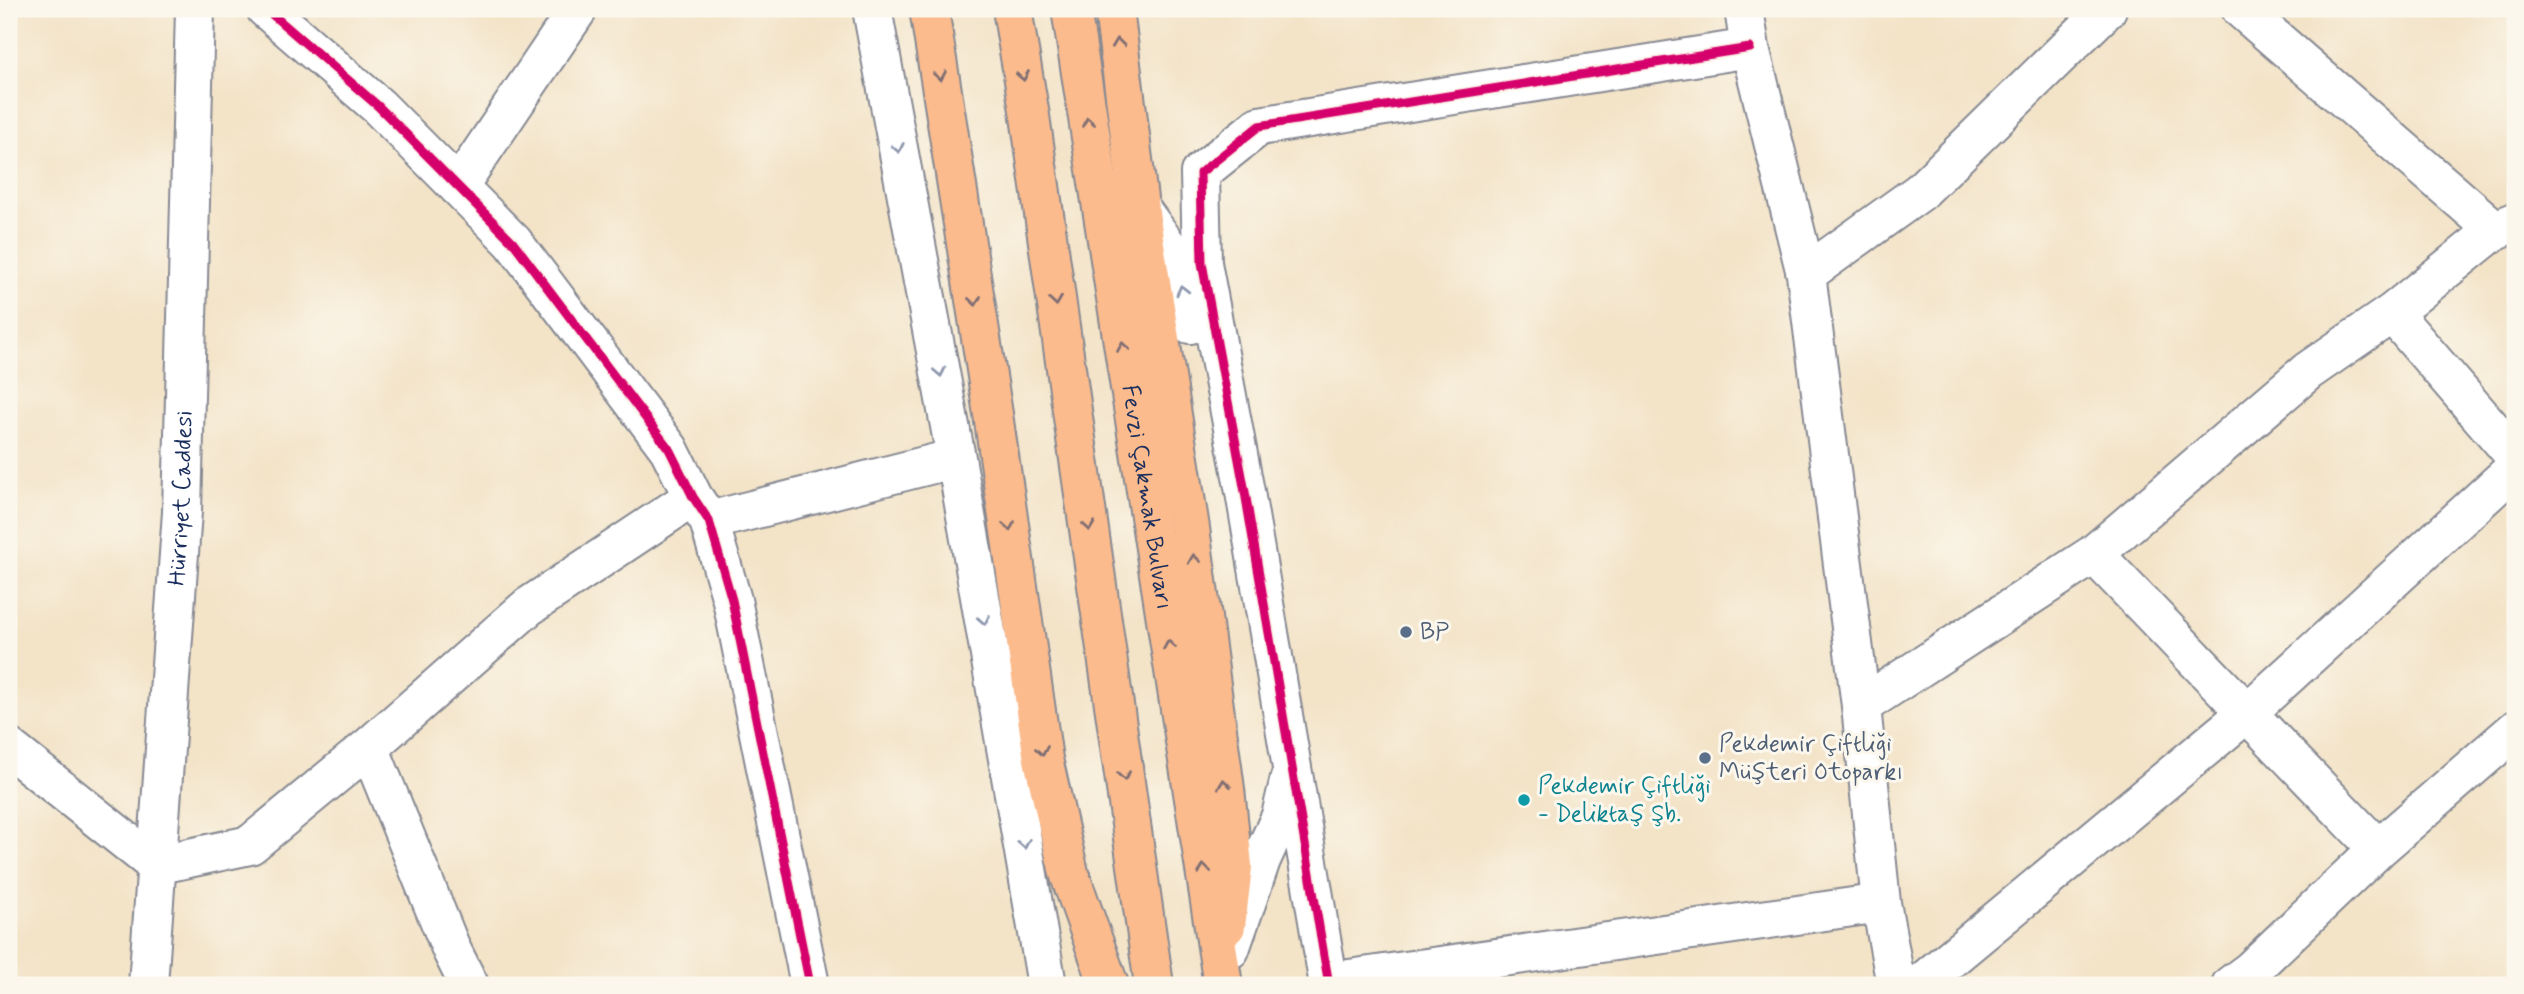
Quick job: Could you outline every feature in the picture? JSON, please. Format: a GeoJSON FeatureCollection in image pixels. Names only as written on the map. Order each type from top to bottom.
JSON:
{"type":"FeatureCollection","features":[{"type":"Feature","properties":{"kind":"main road"},"geometry":{"type":"LineString","coordinates":[[929,9],[993,414],[1043,759],[1069,873],[1109,985]]}},
{"type":"Feature","properties":{"kind":"main road"},"geometry":{"type":"LineString","coordinates":[[1012,9],[1030,116],[1154,985]]}},
{"type":"Feature","properties":{"kind":"main road","name":"Fevzi Çakmak Bulvarı"},"geometry":{"type":"LineString","coordinates":[[1071,9],[1221,979]]}},
{"type":"Feature","properties":{"kind":"main road"},"geometry":{"type":"LineString","coordinates":[[1114,9],[1139,207],[1190,528],[1233,866],[1221,979]]}},
{"type":"Feature","properties":{"kind":"street","name":"Hürriyet Caddesi"},"geometry":{"type":"LineString","coordinates":[[148,985],[182,512],[195,9]]}},
{"type":"Feature","properties":{"kind":"street"},"geometry":{"type":"LineString","coordinates":[[266,9],[378,106],[513,242],[669,449],[701,509],[732,600],[810,985]]}},
{"type":"Feature","properties":{"kind":"street"},"geometry":{"type":"LineString","coordinates":[[458,187],[578,9]]}},
{"type":"Feature","properties":{"kind":"street"},"geometry":{"type":"LineString","coordinates":[[872,9],[956,458],[1047,985]]}},
{"type":"Feature","properties":{"kind":"street"},"geometry":{"type":"LineString","coordinates":[[1744,9],[1750,48],[1806,274],[1861,706],[1881,903],[1896,985]]}},
{"type":"Feature","properties":{"kind":"street"},"geometry":{"type":"LineString","coordinates":[[1806,274],[1920,192],[2107,9]]}},
{"type":"Feature","properties":{"kind":"street"},"geometry":{"type":"LineString","coordinates":[[1861,706],[2094,554],[2308,371],[2392,313],[2505,226],[2241,9]]}},
{"type":"Feature","properties":{"kind":"street"},"geometry":{"type":"LineString","coordinates":[[1750,48],[1259,126],[1200,173],[1202,263],[1237,447],[1329,984],[1881,903]]}},
{"type":"Feature","properties":{"kind":"street"},"geometry":{"type":"LineString","coordinates":[[1139,207],[1168,247],[1191,327],[1215,378],[1237,447]]}},
{"type":"Feature","properties":{"kind":"street"},"geometry":{"type":"LineString","coordinates":[[2392,313],[2515,456]]}},
{"type":"Feature","properties":{"kind":"street"},"geometry":{"type":"LineString","coordinates":[[9,748],[156,865],[250,845],[369,747],[528,607],[701,509],[956,458]]}},
{"type":"Feature","properties":{"kind":"street"},"geometry":{"type":"LineString","coordinates":[[1919,985],[2248,712],[2515,468]]}},
{"type":"Feature","properties":{"kind":"street"},"geometry":{"type":"LineString","coordinates":[[2094,554],[2378,849]]}},
{"type":"Feature","properties":{"kind":"street"},"geometry":{"type":"LineString","coordinates":[[2249,980],[2378,849],[2515,730]]}},
{"type":"Feature","properties":{"kind":"street"},"geometry":{"type":"LineString","coordinates":[[369,747],[452,951],[469,985]]}},
{"type":"Feature","properties":{"kind":"street"},"geometry":{"type":"LineString","coordinates":[[1221,979],[1261,860],[1281,817],[1293,768]]}},
{"type":"Feature","properties":{"kind":"cycle path"},"geometry":{"type":"LineString","coordinates":[[266,9],[378,106],[513,242],[669,449],[693,497],[709,521],[732,600],[810,985]]}},
{"type":"Feature","properties":{"kind":"cycle path"},"geometry":{"type":"LineString","coordinates":[[1329,985],[1245,492],[1202,263],[1200,173],[1259,126],[1750,48]]}},
{"type":"Feature","properties":{"kind":"place","name":"BP"},"geometry":{"type":"Point","coordinates":[1406,632]}},
{"type":"Feature","properties":{"kind":"place","name":"Pekdemir Çiftliği Müşteri Otoparkı"},"geometry":{"type":"Point","coordinates":[1705,758]}},
{"type":"Feature","properties":{"kind":"place","name":"Pekdemir Çiftliği - Deliktaş Şb."},"geometry":{"type":"Point","coordinates":[1524,800]}}]}
